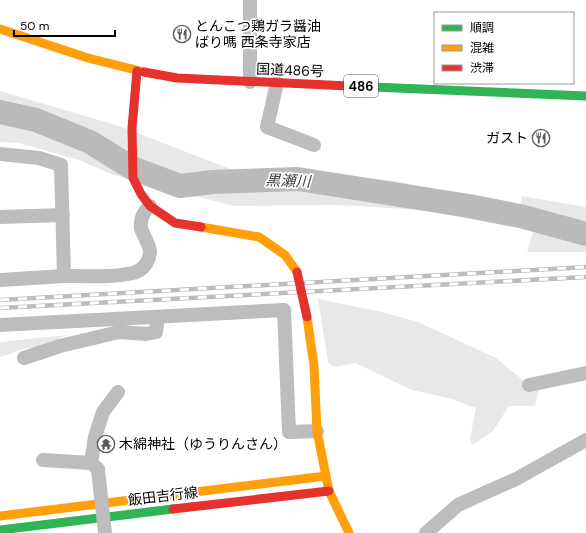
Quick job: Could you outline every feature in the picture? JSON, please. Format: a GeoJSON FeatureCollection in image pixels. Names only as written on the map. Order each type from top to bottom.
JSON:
{"type":"FeatureCollection","features":[{"type":"Feature","properties":{"kind":"main road","name":"国道486号"},"geometry":{"type":"LineString","coordinates":[[0,29],[88,58],[137,72],[177,78],[586,96]]}},
{"type":"Feature","properties":{"kind":"main road"},"geometry":{"type":"LineString","coordinates":[[137,72],[132,128],[132,178],[150,206],[175,223],[259,237],[285,255],[297,272],[307,317],[314,366],[317,431],[329,491],[349,533]]}},
{"type":"Feature","properties":{"kind":"main road","name":"飯田吉行線"},"geometry":{"type":"LineString","coordinates":[[0,516],[326,476]]}},
{"type":"Feature","properties":{"kind":"main road","name":"飯田吉行線"},"geometry":{"type":"LineString","coordinates":[[0,530],[329,491]]}},
{"type":"Feature","properties":{"kind":"street"},"geometry":{"type":"LineString","coordinates":[[250,0],[250,82]]}},
{"type":"Feature","properties":{"kind":"street"},"geometry":{"type":"LineString","coordinates":[[277,83],[267,127],[314,145]]}},
{"type":"Feature","properties":{"kind":"street"},"geometry":{"type":"LineString","coordinates":[[0,154],[39,158],[60,165],[64,276]]}},
{"type":"Feature","properties":{"kind":"street"},"geometry":{"type":"LineString","coordinates":[[0,280],[132,274],[142,269],[148,260],[150,250],[140,224],[143,214],[150,206]]}},
{"type":"Feature","properties":{"kind":"street"},"geometry":{"type":"LineString","coordinates":[[0,217],[63,215]]}},
{"type":"Feature","properties":{"kind":"street"},"geometry":{"type":"LineString","coordinates":[[0,325],[284,310],[290,432],[317,431]]}},
{"type":"Feature","properties":{"kind":"street"},"geometry":{"type":"LineString","coordinates":[[24,358],[60,346],[119,332],[146,334],[156,332],[158,317]]}},
{"type":"Feature","properties":{"kind":"street"},"geometry":{"type":"LineString","coordinates":[[529,385],[586,373]]}},
{"type":"Feature","properties":{"kind":"street"},"geometry":{"type":"LineString","coordinates":[[105,533],[94,466],[95,437],[103,412],[118,392]]}},
{"type":"Feature","properties":{"kind":"street"},"geometry":{"type":"LineString","coordinates":[[426,533],[458,505],[516,479],[586,440]]}},
{"type":"Feature","properties":{"kind":"street"},"geometry":{"type":"LineString","coordinates":[[43,460],[94,466]]}},
{"type":"Feature","properties":{"kind":"shaded area"},"geometry":{"type":"Polygon","coordinates":[[[0,91],[119,126],[236,171],[342,175],[402,182],[479,201],[520,206],[522,196],[586,207],[586,252],[527,252],[535,226],[513,227],[423,210],[338,205],[235,206],[168,190],[111,174],[79,160],[19,143],[0,142],[0,91]]]}},
{"type":"Feature","properties":{"kind":"shaded area"},"geometry":{"type":"Polygon","coordinates":[[[318,299],[382,312],[418,322],[496,358],[529,385],[541,382],[535,406],[509,406],[493,431],[472,445],[470,438],[476,408],[452,399],[412,390],[355,363],[334,367],[328,362],[318,299]]]}},
{"type":"Feature","properties":{"kind":"shaded area"},"geometry":{"type":"Polygon","coordinates":[[[67,335],[42,346],[24,349],[0,357],[0,342],[67,335]]]}},
{"type":"Feature","properties":{"kind":"waterway","name":"黒瀬川"},"geometry":{"type":"LineString","coordinates":[[0,112],[36,120],[90,142],[132,168],[180,186],[213,182],[298,179],[469,206],[520,216],[586,234]]}},
{"type":"Feature","properties":{"kind":"railway"},"geometry":{"type":"LineString","coordinates":[[0,300],[586,267]]}},
{"type":"Feature","properties":{"kind":"railway"},"geometry":{"type":"LineString","coordinates":[[0,308],[586,277]]}},
{"type":"Feature","properties":{"kind":"traffic: fast"},"geometry":{"type":"LineString","coordinates":[[349,86],[586,96]]}},
{"type":"Feature","properties":{"kind":"traffic: fast"},"geometry":{"type":"LineString","coordinates":[[0,530],[173,509]]}},
{"type":"Feature","properties":{"kind":"traffic: slow"},"geometry":{"type":"LineString","coordinates":[[0,29],[88,58],[144,72]]}},
{"type":"Feature","properties":{"kind":"traffic: slow"},"geometry":{"type":"LineString","coordinates":[[201,227],[259,237],[285,255],[297,272]]}},
{"type":"Feature","properties":{"kind":"traffic: slow"},"geometry":{"type":"LineString","coordinates":[[307,317],[314,366],[317,431],[329,491],[349,533]]}},
{"type":"Feature","properties":{"kind":"traffic: slow"},"geometry":{"type":"LineString","coordinates":[[0,516],[326,476]]}},
{"type":"Feature","properties":{"kind":"traffic: jam"},"geometry":{"type":"LineString","coordinates":[[137,71],[132,128],[133,178],[141,194],[150,206],[175,223],[201,227]]}},
{"type":"Feature","properties":{"kind":"traffic: jam"},"geometry":{"type":"LineString","coordinates":[[144,72],[177,78],[349,86]]}},
{"type":"Feature","properties":{"kind":"traffic: jam"},"geometry":{"type":"LineString","coordinates":[[297,272],[307,317]]}},
{"type":"Feature","properties":{"kind":"traffic: jam"},"geometry":{"type":"LineString","coordinates":[[173,509],[329,491]]}},
{"type":"Feature","properties":{"kind":"place","name":"とんこつ鶏ガラ醤油 ばり嗎 西条寺家店"},"geometry":{"type":"Point","coordinates":[182,34]}},
{"type":"Feature","properties":{"kind":"place","name":"ガスト"},"geometry":{"type":"Point","coordinates":[541,138]}},
{"type":"Feature","properties":{"kind":"place","name":"木綿神社（ゆうりんさん）"},"geometry":{"type":"Point","coordinates":[106,444]}}]}
